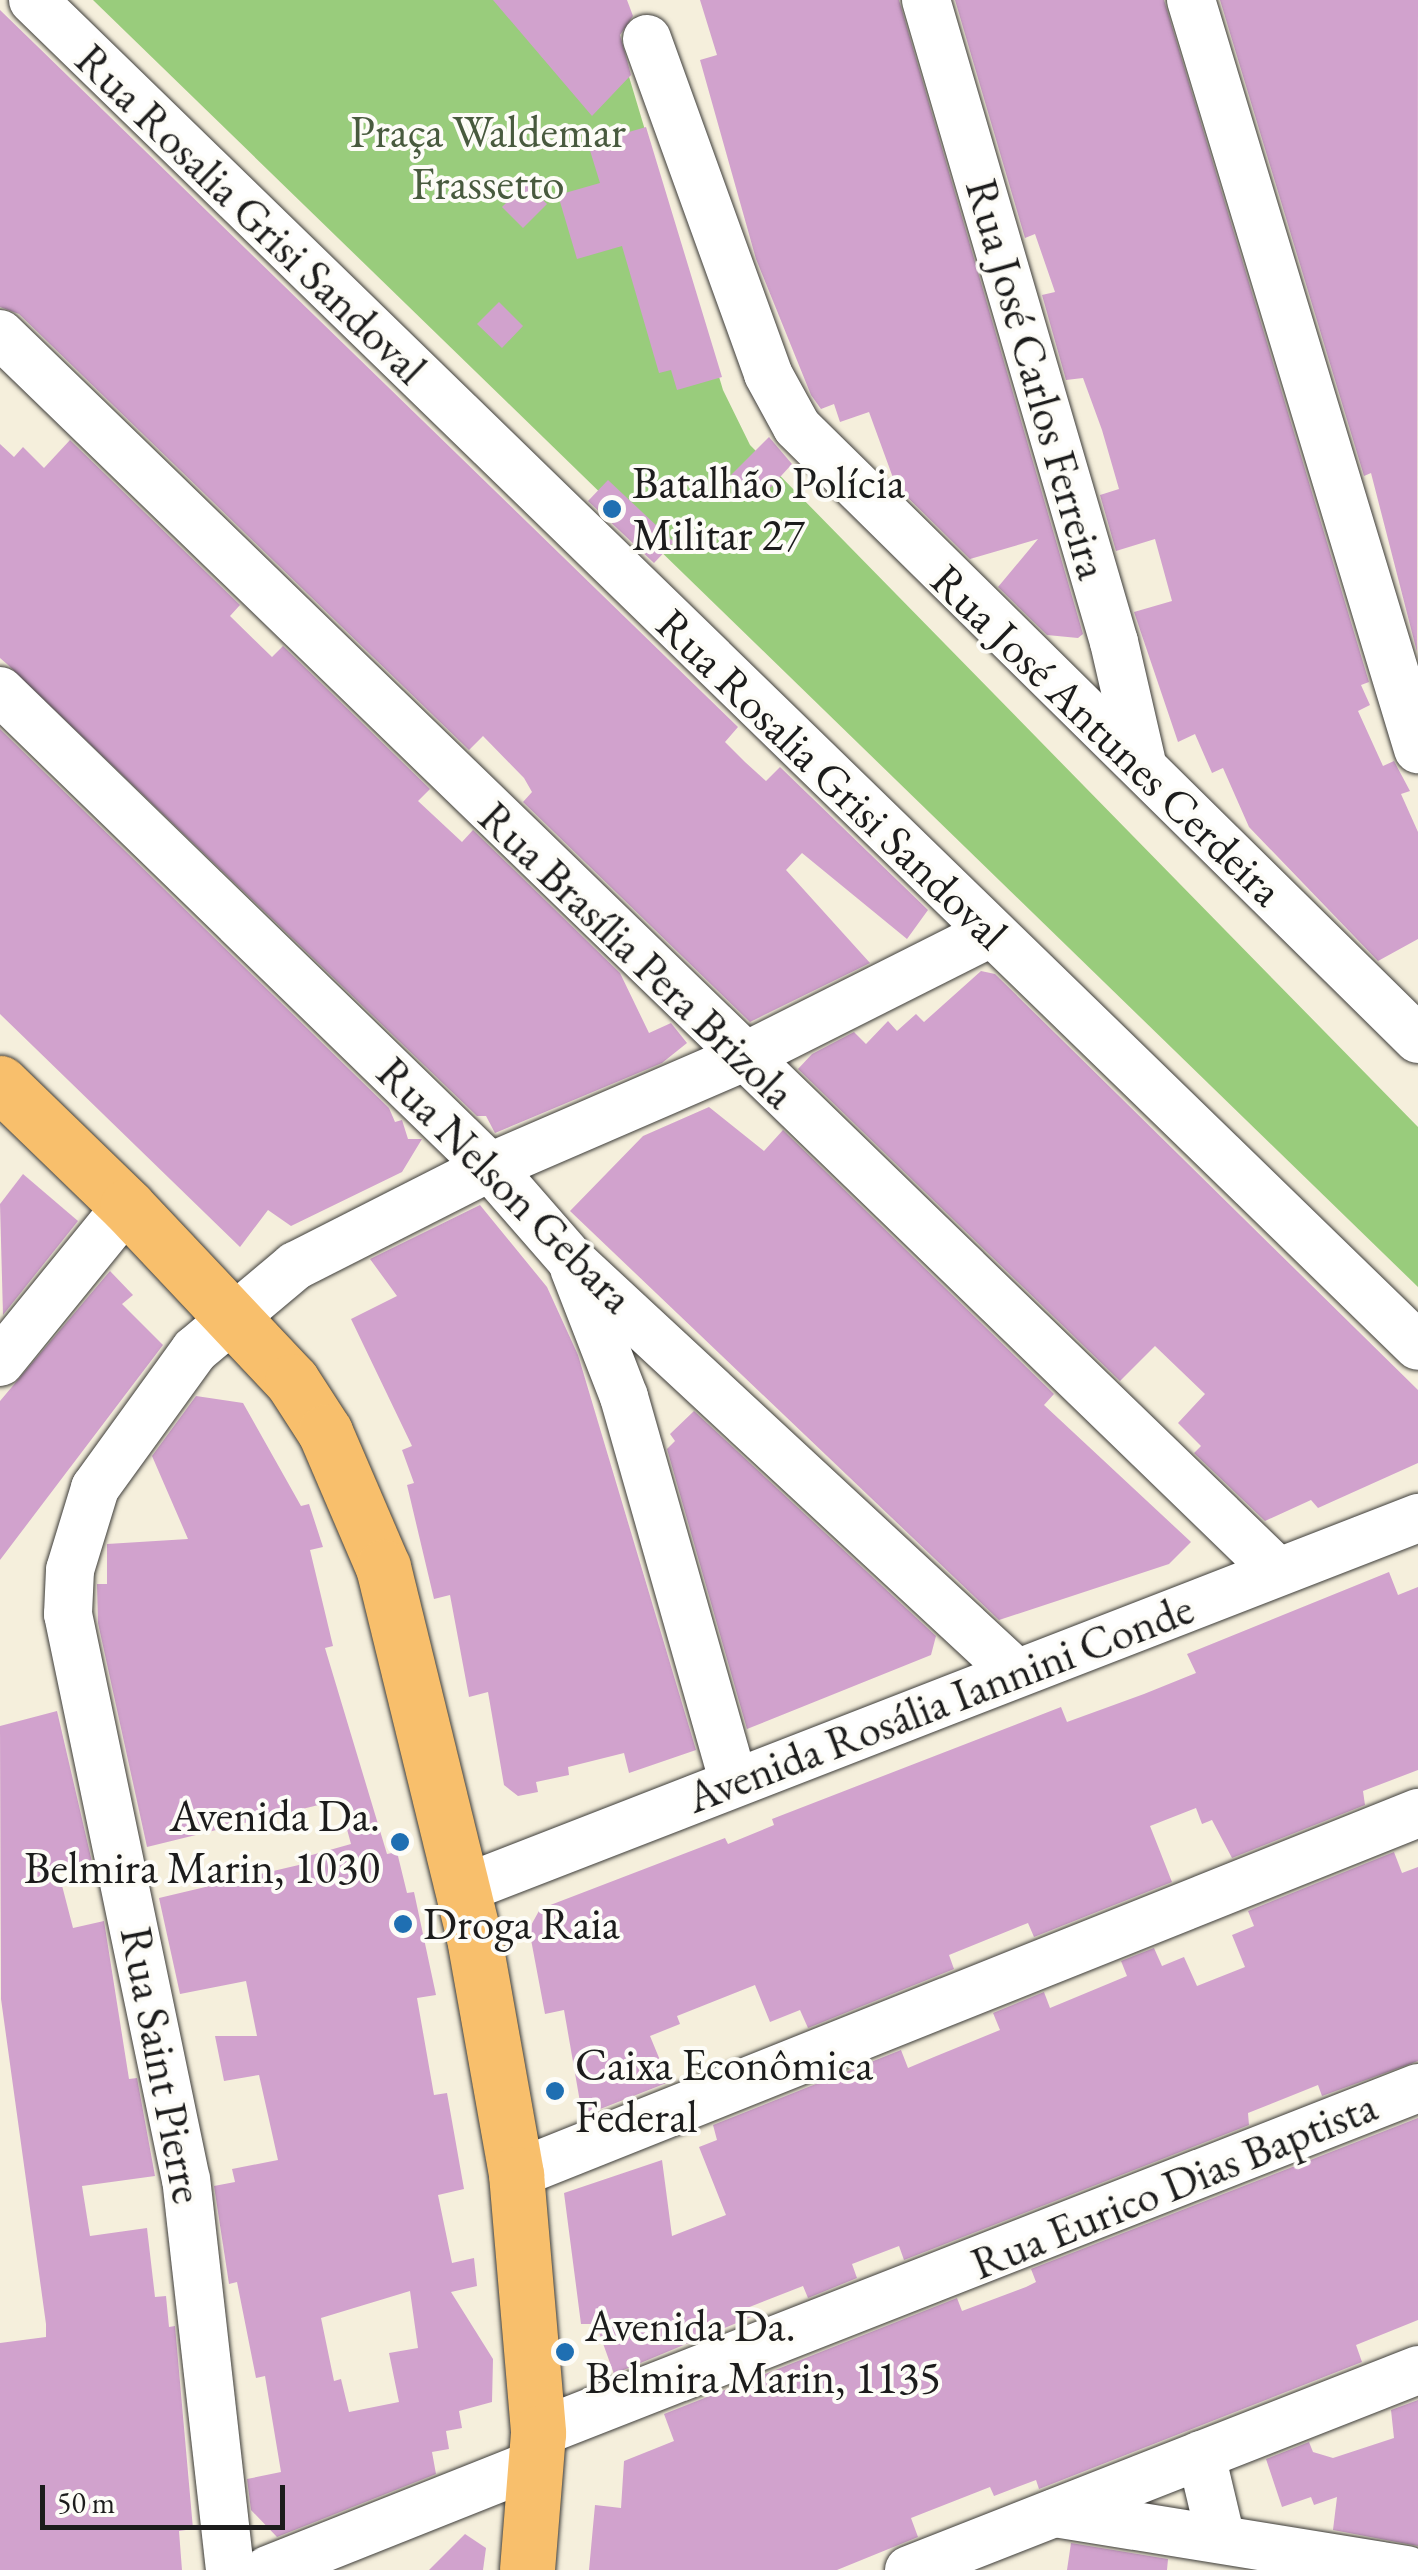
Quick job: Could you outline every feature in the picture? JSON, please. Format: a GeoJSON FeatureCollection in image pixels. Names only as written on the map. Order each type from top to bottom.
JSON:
{"type":"FeatureCollection","features":[{"type":"Feature","properties":{"kind":"main road"},"geometry":{"type":"LineString","coordinates":[[0,1084],[127,1206],[292,1381],[356,1496],[399,1623],[462,1889],[516,2174],[538,2448],[526,2570]]}},
{"type":"Feature","properties":{"kind":"street","name":"Rua Rosalia Grisi Sandoval"},"geometry":{"type":"LineString","coordinates":[[33,0],[1418,1346]]}},
{"type":"Feature","properties":{"kind":"street","name":"Rua José Carlos Ferreira"},"geometry":{"type":"LineString","coordinates":[[926,0],[1114,642],[1141,759]]}},
{"type":"Feature","properties":{"kind":"street"},"geometry":{"type":"LineString","coordinates":[[1190,0],[1418,749]]}},
{"type":"Feature","properties":{"kind":"street","name":"Rua José Antunes Cerdeira"},"geometry":{"type":"LineString","coordinates":[[647,39],[768,374],[796,427],[911,546],[1141,759],[1418,1039]]}},
{"type":"Feature","properties":{"kind":"street","name":"Rua Brasília Pera Brizola"},"geometry":{"type":"LineString","coordinates":[[0,334],[742,1058],[1278,1572]]}},
{"type":"Feature","properties":{"kind":"street","name":"Rua Nelson Gebara"},"geometry":{"type":"LineString","coordinates":[[0,692],[490,1166],[571,1260],[674,1350],[1016,1673]]}},
{"type":"Feature","properties":{"kind":"street","name":"Rua Saint Pierre"},"geometry":{"type":"LineString","coordinates":[[230,2570],[186,2180],[79,1690],[67,1592],[85,1512],[108,1462],[184,1364],[229,1317],[294,1266],[490,1166],[742,1058],[991,934]]}},
{"type":"Feature","properties":{"kind":"street"},"geometry":{"type":"LineString","coordinates":[[0,1362],[127,1206]]}},
{"type":"Feature","properties":{"kind":"street"},"geometry":{"type":"LineString","coordinates":[[571,1260],[624,1397],[734,1782]]}},
{"type":"Feature","properties":{"kind":"street"},"geometry":{"type":"LineString","coordinates":[[624,1397],[674,1350]]}},
{"type":"Feature","properties":{"kind":"street","name":"Avenida Rosália Iannini Conde"},"geometry":{"type":"LineString","coordinates":[[462,1889],[1418,1518]]}},
{"type":"Feature","properties":{"kind":"street"},"geometry":{"type":"LineString","coordinates":[[516,2174],[1418,1813]]}},
{"type":"Feature","properties":{"kind":"street","name":"Rua Eurico Dias Baptista"},"geometry":{"type":"LineString","coordinates":[[268,2570],[538,2448],[1418,2088]]}},
{"type":"Feature","properties":{"kind":"street"},"geometry":{"type":"LineString","coordinates":[[909,2570],[1418,2370]]}},
{"type":"Feature","properties":{"kind":"street"},"geometry":{"type":"LineString","coordinates":[[1202,2455],[1221,2538]]}},
{"type":"Feature","properties":{"kind":"street"},"geometry":{"type":"LineString","coordinates":[[1054,2513],[1407,2570]]}},
{"type":"Feature","properties":{"kind":"green space","name":"Praça Waldemar Frassetto"},"geometry":{"type":"Polygon","coordinates":[[[93,0],[606,0],[723,390],[750,445],[1418,1127],[1418,1287],[93,0]]]}},
{"type":"Feature","properties":{"kind":"building"},"geometry":{"type":"Polygon","coordinates":[[[493,0],[627,0],[633,16],[620,35],[631,75],[592,116],[493,0]]]}},
{"type":"Feature","properties":{"kind":"building"},"geometry":{"type":"Polygon","coordinates":[[[700,0],[899,0],[1083,634],[1078,638],[1047,635],[998,587],[1038,539],[970,559],[896,486],[869,412],[840,422],[834,404],[821,409],[811,395],[756,259],[700,60],[717,55],[700,0]]]}},
{"type":"Feature","properties":{"kind":"building"},"geometry":{"type":"Polygon","coordinates":[[[955,0],[1164,0],[1369,682],[1361,685],[1370,705],[1358,711],[1383,766],[1394,761],[1410,791],[1401,794],[1418,832],[1418,939],[1378,961],[1249,827],[1223,768],[1212,773],[1195,734],[1178,742],[1134,612],[1172,601],[1155,539],[1116,551],[1100,495],[1119,489],[1102,430],[1083,378],[1066,380],[1042,295],[1055,292],[1035,234],[1025,238],[955,0]]]}},
{"type":"Feature","properties":{"kind":"building"},"geometry":{"type":"Polygon","coordinates":[[[1220,0],[1418,0],[1417,652],[1371,473],[1364,476],[1220,0]]]}},
{"type":"Feature","properties":{"kind":"building"},"geometry":{"type":"Polygon","coordinates":[[[0,10],[738,727],[725,742],[745,762],[766,781],[780,767],[928,910],[907,939],[802,853],[786,870],[870,963],[750,1022],[523,802],[532,792],[524,778],[483,736],[469,750],[19,314],[0,307],[0,10]]]}},
{"type":"Feature","properties":{"kind":"building"},"geometry":{"type":"Polygon","coordinates":[[[646,127],[722,377],[677,390],[671,370],[659,373],[622,246],[577,259],[558,195],[600,183],[588,144],[646,127]]]}},
{"type":"Feature","properties":{"kind":"building"},"geometry":{"type":"Polygon","coordinates":[[[526,183],[547,204],[523,228],[502,207],[526,183]]]}},
{"type":"Feature","properties":{"kind":"building"},"geometry":{"type":"Polygon","coordinates":[[[499,302],[523,326],[502,348],[477,324],[499,302]]]}},
{"type":"Feature","properties":{"kind":"building"},"geometry":{"type":"Polygon","coordinates":[[[769,437],[792,464],[759,500],[731,475],[769,437]]]}},
{"type":"Feature","properties":{"kind":"building"},"geometry":{"type":"Polygon","coordinates":[[[70,440],[240,605],[230,616],[272,657],[283,646],[430,789],[418,801],[462,842],[473,830],[620,973],[649,1033],[671,1023],[687,1043],[662,1063],[495,1133],[486,1116],[477,1116],[0,658],[0,444],[14,457],[23,447],[44,468],[70,440]]]}},
{"type":"Feature","properties":{"kind":"building"},"geometry":{"type":"Polygon","coordinates":[[[608,480],[674,542],[654,563],[588,501],[608,480]]]}},
{"type":"Feature","properties":{"kind":"building"},"geometry":{"type":"Polygon","coordinates":[[[0,729],[389,1108],[395,1122],[402,1120],[408,1139],[422,1139],[402,1172],[291,1226],[268,1210],[240,1247],[0,1014],[0,729]]]}},
{"type":"Feature","properties":{"kind":"building"},"geometry":{"type":"Polygon","coordinates":[[[981,971],[995,974],[1418,1390],[1418,1463],[1318,1508],[1311,1500],[1265,1521],[1194,1453],[1201,1446],[1178,1423],[1205,1394],[1155,1346],[1120,1381],[798,1069],[812,1054],[854,1032],[866,1044],[888,1021],[897,1031],[916,1014],[924,1022],[981,971]]]}},
{"type":"Feature","properties":{"kind":"building"},"geometry":{"type":"Polygon","coordinates":[[[709,1107],[764,1151],[783,1130],[1054,1394],[1044,1405],[1191,1542],[1169,1564],[999,1620],[570,1211],[643,1136],[709,1107]]]}},
{"type":"Feature","properties":{"kind":"building"},"geometry":{"type":"Polygon","coordinates":[[[23,1174],[78,1221],[3,1315],[0,1204],[23,1174]]]}},
{"type":"Feature","properties":{"kind":"building"},"geometry":{"type":"Polygon","coordinates":[[[480,1205],[547,1287],[578,1355],[696,1750],[629,1773],[624,1753],[568,1767],[569,1775],[536,1782],[538,1792],[518,1796],[504,1785],[488,1692],[469,1697],[450,1595],[434,1599],[407,1485],[414,1483],[402,1450],[412,1446],[351,1319],[397,1296],[370,1259],[480,1205]]]}},
{"type":"Feature","properties":{"kind":"building"},"geometry":{"type":"Polygon","coordinates":[[[110,1271],[133,1295],[122,1304],[163,1345],[0,1560],[0,1401],[110,1271]]]}},
{"type":"Feature","properties":{"kind":"building"},"geometry":{"type":"Polygon","coordinates":[[[196,1396],[243,1403],[301,1506],[309,1504],[323,1547],[310,1550],[333,1646],[325,1648],[387,1854],[397,1852],[407,1893],[414,1892],[436,1995],[417,1998],[434,2095],[447,2093],[464,2189],[438,2195],[452,2263],[474,2258],[477,2286],[451,2292],[493,2359],[492,2402],[459,2411],[462,2428],[446,2431],[449,2449],[432,2452],[436,2474],[277,2537],[251,2510],[247,2479],[281,2472],[265,2376],[256,2378],[237,2282],[229,2284],[214,2186],[235,2182],[232,2169],[278,2160],[259,2075],[224,2081],[215,2036],[257,2036],[246,1981],[180,1994],[159,1898],[303,1864],[301,1858],[351,1844],[339,1800],[147,1847],[98,1623],[97,1584],[107,1584],[107,1544],[188,1539],[152,1456],[196,1396]],[[410,2291],[321,2318],[334,2381],[341,2379],[349,2412],[399,2402],[389,2353],[418,2348],[410,2291]]]}},
{"type":"Feature","properties":{"kind":"building"},"geometry":{"type":"Polygon","coordinates":[[[694,1411],[936,1636],[931,1655],[747,1729],[667,1449],[675,1441],[670,1434],[694,1411]]]}},
{"type":"Feature","properties":{"kind":"building"},"geometry":{"type":"Polygon","coordinates":[[[1389,1572],[1398,1595],[1418,1587],[1418,1770],[1363,1791],[1365,1805],[1232,1858],[1212,1820],[1202,1824],[1196,1808],[1150,1826],[1172,1882],[1034,1937],[1028,1923],[949,1955],[954,1969],[808,2028],[800,2010],[770,2022],[755,1985],[677,2016],[680,2024],[650,2036],[669,2082],[590,2113],[580,2102],[564,2010],[545,2014],[529,1929],[540,1909],[725,1838],[728,1844],[774,1825],[772,1819],[1061,1707],[1067,1722],[1144,1694],[1196,1673],[1187,1654],[1389,1572]]]}},
{"type":"Feature","properties":{"kind":"building"},"geometry":{"type":"Polygon","coordinates":[[[57,1711],[92,1862],[58,1870],[73,1928],[104,1921],[129,2079],[137,2078],[155,2176],[82,2186],[90,2236],[147,2228],[155,2297],[166,2296],[169,2327],[175,2326],[193,2529],[179,2531],[182,2570],[0,2570],[0,2343],[46,2337],[46,2324],[1,1999],[0,1726],[57,1711]]]}},
{"type":"Feature","properties":{"kind":"building"},"geometry":{"type":"Polygon","coordinates":[[[1394,1852],[1402,1873],[1418,1867],[1418,2061],[1322,2096],[1318,2085],[1248,2113],[1249,2125],[904,2260],[899,2246],[852,2264],[857,2278],[808,2298],[803,2286],[747,2308],[751,2317],[614,2374],[596,2324],[581,2324],[564,2193],[662,2160],[672,2236],[726,2215],[699,2147],[717,2140],[713,2125],[901,2050],[908,2068],[1000,2030],[993,2013],[1044,1992],[1050,2008],[1127,1976],[1121,1961],[1154,1948],[1162,1966],[1184,1957],[1197,1986],[1245,1967],[1232,1935],[1254,1926],[1248,1911],[1394,1852]]]}},
{"type":"Feature","properties":{"kind":"building"},"geometry":{"type":"Polygon","coordinates":[[[1418,2118],[1418,2320],[1356,2345],[1362,2362],[1039,2489],[1036,2480],[994,2496],[990,2487],[911,2518],[918,2537],[837,2570],[589,2570],[595,2505],[621,2508],[624,2461],[674,2441],[664,2414],[957,2298],[962,2311],[1026,2287],[1036,2282],[1031,2269],[1418,2118]]]}},
{"type":"Feature","properties":{"kind":"building"},"geometry":{"type":"Polygon","coordinates":[[[1418,2400],[1418,2546],[1333,2530],[1337,2497],[1314,2505],[1311,2497],[1282,2507],[1266,2459],[1309,2442],[1313,2452],[1333,2458],[1394,2438],[1391,2410],[1418,2400]]]}},
{"type":"Feature","properties":{"kind":"building"},"geometry":{"type":"Polygon","coordinates":[[[465,2534],[486,2548],[483,2570],[429,2570],[465,2534]]]}},
{"type":"Feature","properties":{"kind":"building"},"geometry":{"type":"Polygon","coordinates":[[[1071,2543],[1168,2559],[1167,2570],[1067,2570],[1071,2543]]]}},
{"type":"Feature","properties":{"kind":"place","name":"Batalhão Polícia Militar 27"},"geometry":{"type":"Point","coordinates":[612,509]}},
{"type":"Feature","properties":{"kind":"place","name":"Avenida Da. Belmira Marin, 1030"},"geometry":{"type":"Point","coordinates":[400,1842]}},
{"type":"Feature","properties":{"kind":"place","name":"Droga Raia"},"geometry":{"type":"Point","coordinates":[403,1924]}},
{"type":"Feature","properties":{"kind":"place","name":"Caixa Econômica Federal"},"geometry":{"type":"Point","coordinates":[555,2091]}},
{"type":"Feature","properties":{"kind":"place","name":"Avenida Da. Belmira Marin, 1135"},"geometry":{"type":"Point","coordinates":[565,2352]}}]}
